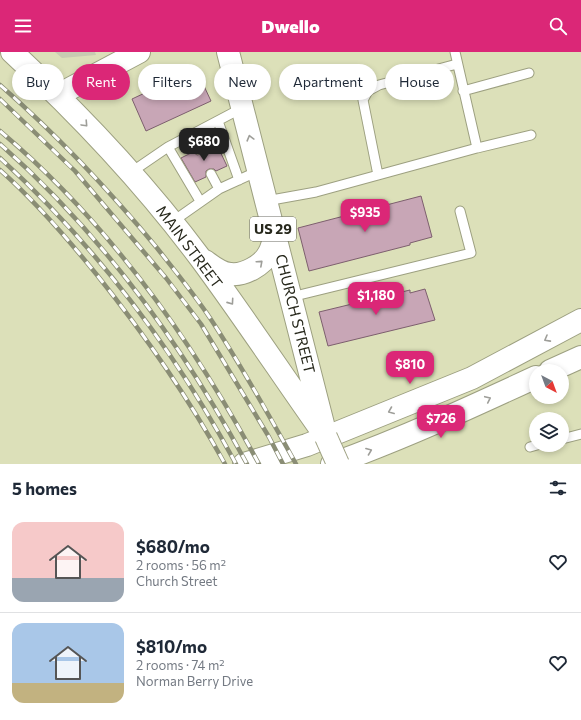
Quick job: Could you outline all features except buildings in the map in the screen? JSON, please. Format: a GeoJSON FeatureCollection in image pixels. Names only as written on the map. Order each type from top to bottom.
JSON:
{"type":"FeatureCollection","features":[{"type":"Feature","properties":{"kind":"main road","name":"MAIN STREET"},"geometry":{"type":"LineString","coordinates":[[12,52],[25,64]]}},
{"type":"Feature","properties":{"kind":"main road"},"geometry":{"type":"LineString","coordinates":[[64,92],[139,52]]}},
{"type":"Feature","properties":{"kind":"main road","name":"CHURCH STREET"},"geometry":{"type":"LineString","coordinates":[[228,52],[291,297],[313,408],[338,464]]}},
{"type":"Feature","properties":{"kind":"main road","name":"MAIN STREET"},"geometry":{"type":"LineString","coordinates":[[63,100],[130,173],[172,222],[313,408]]}},
{"type":"Feature","properties":{"kind":"main road"},"geometry":{"type":"LineString","coordinates":[[200,258],[224,272],[230,274],[243,273],[258,266],[269,254],[275,235]]}},
{"type":"Feature","properties":{"kind":"main road"},"geometry":{"type":"LineString","coordinates":[[244,464],[306,445],[472,378],[581,320]]}},
{"type":"Feature","properties":{"kind":"main road"},"geometry":{"type":"LineString","coordinates":[[566,364],[581,357]]}},
{"type":"Feature","properties":{"kind":"main road"},"geometry":{"type":"LineString","coordinates":[[332,464],[368,451],[454,415],[529,380]]}},
{"type":"Feature","properties":{"kind":"lane"},"geometry":{"type":"LineString","coordinates":[[455,52],[477,148]]}},
{"type":"Feature","properties":{"kind":"lane"},"geometry":{"type":"LineString","coordinates":[[378,175],[363,100],[368,91],[378,85],[457,64]]}},
{"type":"Feature","properties":{"kind":"lane"},"geometry":{"type":"LineString","coordinates":[[463,91],[528,73]]}},
{"type":"Feature","properties":{"kind":"lane"},"geometry":{"type":"LineString","coordinates":[[130,173],[168,147],[242,108]]}},
{"type":"Feature","properties":{"kind":"lane"},"geometry":{"type":"LineString","coordinates":[[218,121],[240,180]]}},
{"type":"Feature","properties":{"kind":"lane"},"geometry":{"type":"LineString","coordinates":[[191,135],[198,149]]}},
{"type":"Feature","properties":{"kind":"lane"},"geometry":{"type":"LineString","coordinates":[[266,201],[316,192],[477,148],[532,135]]}},
{"type":"Feature","properties":{"kind":"lane"},"geometry":{"type":"LineString","coordinates":[[168,147],[200,201]]}},
{"type":"Feature","properties":{"kind":"lane"},"geometry":{"type":"LineString","coordinates":[[172,222],[219,189],[259,171]]}},
{"type":"Feature","properties":{"kind":"lane"},"geometry":{"type":"LineString","coordinates":[[211,174],[219,189]]}},
{"type":"Feature","properties":{"kind":"lane"},"geometry":{"type":"LineString","coordinates":[[291,297],[471,253],[460,212]]}},
{"type":"Feature","properties":{"kind":"lane"},"geometry":{"type":"LineString","coordinates":[[569,437],[581,434]]}},
{"type":"Feature","properties":{"kind":"shaded area"},"geometry":{"type":"Polygon","coordinates":[[[0,52],[581,52],[581,464],[0,464],[0,52]]]}},
{"type":"Feature","properties":{"kind":"shaded area"},"geometry":{"type":"Polygon","coordinates":[[[55,52],[95,52],[96,55],[62,58],[55,52]]]}},
{"type":"Feature","properties":{"kind":"railway"},"geometry":{"type":"LineString","coordinates":[[0,85],[62,143],[101,184],[157,248],[204,309],[233,354],[296,464]]}},
{"type":"Feature","properties":{"kind":"railway"},"geometry":{"type":"LineString","coordinates":[[0,99],[75,171],[166,278],[201,324],[269,437],[283,464]]}},
{"type":"Feature","properties":{"kind":"railway"},"geometry":{"type":"LineString","coordinates":[[0,131],[39,166],[77,204],[145,285],[205,372],[259,464]]}},
{"type":"Feature","properties":{"kind":"railway"},"geometry":{"type":"LineString","coordinates":[[0,144],[73,215],[138,294],[196,377],[247,464]]}},
{"type":"Feature","properties":{"kind":"railway"},"geometry":{"type":"LineString","coordinates":[[0,158],[35,191],[68,227],[131,301],[160,340],[187,381],[236,464]]}},
{"type":"Feature","properties":{"kind":"railway"},"geometry":{"type":"LineString","coordinates":[[0,170],[51,221],[86,261],[115,298],[181,391],[225,464]]}}]}
